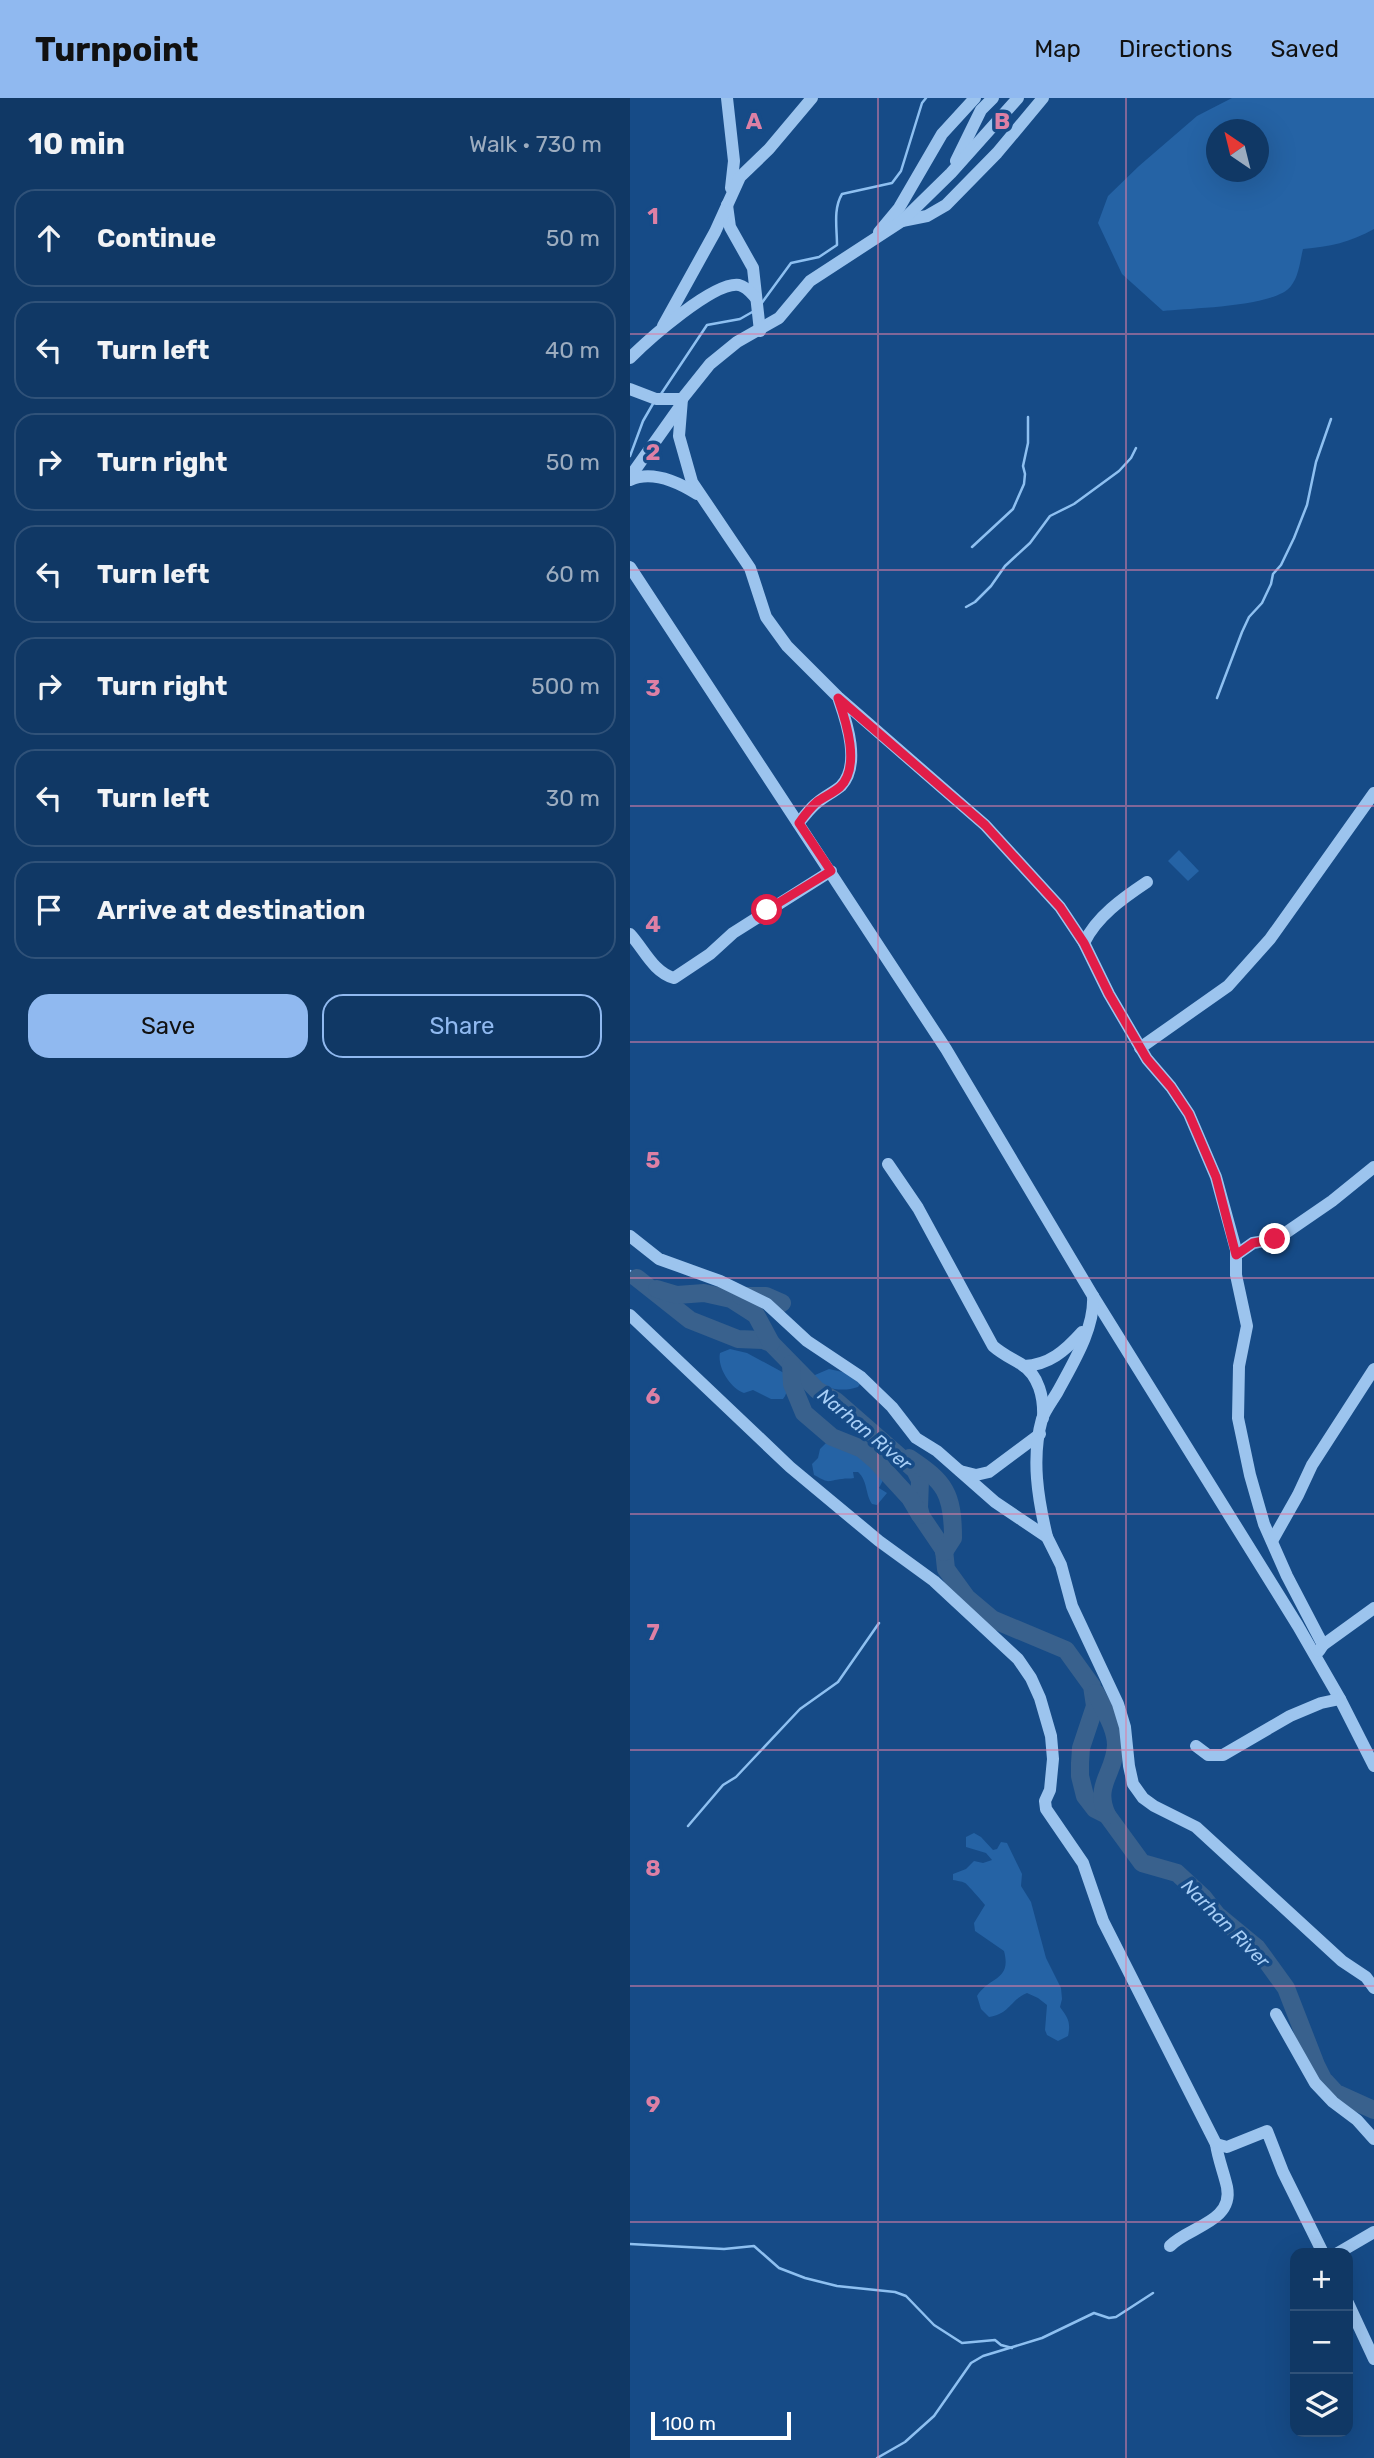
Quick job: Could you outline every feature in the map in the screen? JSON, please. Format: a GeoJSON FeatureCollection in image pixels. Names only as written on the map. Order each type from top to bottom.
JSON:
{"type":"FeatureCollection","features":[{"type":"Feature","properties":{"kind":"street"},"geometry":{"type":"LineString","coordinates":[[727,98],[734,161],[727,205],[730,227],[753,268],[760,331]]}},
{"type":"Feature","properties":{"kind":"street"},"geometry":{"type":"LineString","coordinates":[[663,326],[715,232],[740,177],[769,149],[812,98]]}},
{"type":"Feature","properties":{"kind":"street"},"geometry":{"type":"LineString","coordinates":[[872,240],[899,208],[942,134],[975,98]]}},
{"type":"Feature","properties":{"kind":"street"},"geometry":{"type":"LineString","coordinates":[[951,173],[981,110],[993,98]]}},
{"type":"Feature","properties":{"kind":"street"},"geometry":{"type":"LineString","coordinates":[[630,479],[710,364],[737,342],[779,318],[810,281],[902,221],[951,173],[1018,98]]}},
{"type":"Feature","properties":{"kind":"street"},"geometry":{"type":"LineString","coordinates":[[902,221],[927,216],[946,205],[998,153],[1043,98]]}},
{"type":"Feature","properties":{"kind":"street"},"geometry":{"type":"LineString","coordinates":[[630,358],[663,326],[720,289],[740,285],[749,289],[757,299]]}},
{"type":"Feature","properties":{"kind":"street"},"geometry":{"type":"LineString","coordinates":[[630,389],[656,399],[682,402]]}},
{"type":"Feature","properties":{"kind":"street"},"geometry":{"type":"LineString","coordinates":[[682,402],[679,436],[692,482],[750,568],[766,617],[787,646],[838,698],[985,825],[1060,907],[1084,943],[1140,1048],[1189,1114],[1216,1177],[1236,1255],[1236,1275],[1247,1326],[1239,1366],[1238,1418],[1250,1475],[1272,1541],[1305,1613],[1323,1644]]}},
{"type":"Feature","properties":{"kind":"street"},"geometry":{"type":"LineString","coordinates":[[630,479],[665,478],[703,498]]}},
{"type":"Feature","properties":{"kind":"street"},"geometry":{"type":"LineString","coordinates":[[630,567],[946,1049],[1093,1296],[1203,1469],[1340,1699],[1374,1766]]}},
{"type":"Feature","properties":{"kind":"street"},"geometry":{"type":"LineString","coordinates":[[799,823],[816,803],[840,787],[847,778],[850,742],[838,698]]}},
{"type":"Feature","properties":{"kind":"street"},"geometry":{"type":"LineString","coordinates":[[1140,1048],[1228,986],[1270,939],[1374,793]]}},
{"type":"Feature","properties":{"kind":"street"},"geometry":{"type":"LineString","coordinates":[[630,933],[657,969],[664,976],[674,978],[710,954],[733,933],[831,871]]}},
{"type":"Feature","properties":{"kind":"street"},"geometry":{"type":"LineString","coordinates":[[1084,943],[1088,934],[1115,906],[1147,882]]}},
{"type":"Feature","properties":{"kind":"street"},"geometry":{"type":"LineString","coordinates":[[888,1164],[918,1208],[993,1346],[1024,1366],[1040,1390],[1043,1418]]}},
{"type":"Feature","properties":{"kind":"street"},"geometry":{"type":"LineString","coordinates":[[1236,1255],[1253,1243],[1275,1239],[1284,1234],[1332,1202],[1374,1167]]}},
{"type":"Feature","properties":{"kind":"street"},"geometry":{"type":"LineString","coordinates":[[630,1236],[659,1259],[720,1281],[767,1304],[807,1342],[861,1377],[892,1407],[916,1438],[937,1451],[995,1502],[1047,1537]]}},
{"type":"Feature","properties":{"kind":"street"},"geometry":{"type":"LineString","coordinates":[[1093,1296],[1094,1307],[1088,1326],[1043,1418],[1037,1473],[1047,1537],[1061,1565],[1072,1606],[1118,1704],[1125,1727],[1133,1784],[1143,1798],[1174,1818],[1196,1827],[1342,1961],[1366,1977],[1374,1988]]}},
{"type":"Feature","properties":{"kind":"street"},"geometry":{"type":"LineString","coordinates":[[630,1315],[790,1467],[879,1541],[934,1581],[998,1638],[1031,1678],[1051,1736],[1052,1775],[1045,1801],[1046,1809],[1083,1863],[1102,1921],[1216,2144],[1227,2188],[1228,2200],[1219,2215],[1189,2231],[1170,2246]]}},
{"type":"Feature","properties":{"kind":"street"},"geometry":{"type":"LineString","coordinates":[[1024,1366],[1046,1362],[1057,1356],[1088,1326]]}},
{"type":"Feature","properties":{"kind":"street"},"geometry":{"type":"LineString","coordinates":[[1272,1541],[1312,1465],[1373,1373]]}},
{"type":"Feature","properties":{"kind":"street"},"geometry":{"type":"LineString","coordinates":[[959,1471],[976,1475],[989,1472],[1040,1433]]}},
{"type":"Feature","properties":{"kind":"street"},"geometry":{"type":"LineString","coordinates":[[1315,1657],[1323,1644],[1374,1608]]}},
{"type":"Feature","properties":{"kind":"street"},"geometry":{"type":"LineString","coordinates":[[1196,1746],[1208,1755],[1223,1755],[1290,1716],[1321,1703],[1340,1699]]}},
{"type":"Feature","properties":{"kind":"street"},"geometry":{"type":"LineString","coordinates":[[1276,2014],[1315,2083],[1374,2139]]}},
{"type":"Feature","properties":{"kind":"street"},"geometry":{"type":"LineString","coordinates":[[1216,2144],[1227,2147],[1267,2131],[1283,2172],[1321,2248]]}},
{"type":"Feature","properties":{"kind":"street"},"geometry":{"type":"LineString","coordinates":[[1347,2248],[1374,2232]]}},
{"type":"Feature","properties":{"kind":"street"},"geometry":{"type":"LineString","coordinates":[[1352,2311],[1374,2359]]}},
{"type":"Feature","properties":{"kind":"shaded area"},"geometry":{"type":"Polygon","coordinates":[[[1232,98],[1374,98],[1374,229],[1340,243],[1303,249],[1296,278],[1291,286],[1268,298],[1163,311],[1122,274],[1098,223],[1108,196],[1197,116],[1232,98]]]}},
{"type":"Feature","properties":{"kind":"shaded area"},"geometry":{"type":"Polygon","coordinates":[[[1179,850],[1199,871],[1188,881],[1168,861],[1179,850]]]}},
{"type":"Feature","properties":{"kind":"shaded area"},"geometry":{"type":"Polygon","coordinates":[[[730,1349],[747,1353],[784,1373],[788,1386],[783,1399],[771,1399],[753,1390],[744,1393],[734,1387],[723,1370],[720,1359],[720,1353],[730,1349]]]}},
{"type":"Feature","properties":{"kind":"shaded area"},"geometry":{"type":"Polygon","coordinates":[[[829,1369],[847,1373],[860,1384],[853,1389],[841,1390],[824,1386],[814,1379],[815,1375],[829,1369]]]}},
{"type":"Feature","properties":{"kind":"shaded area"},"geometry":{"type":"Polygon","coordinates":[[[826,1443],[859,1452],[880,1466],[884,1475],[879,1488],[887,1493],[877,1505],[872,1504],[858,1472],[853,1472],[854,1478],[830,1481],[814,1475],[812,1464],[826,1443]]]}},
{"type":"Feature","properties":{"kind":"shaded area"},"geometry":{"type":"Polygon","coordinates":[[[974,1833],[993,1850],[997,1849],[1001,1842],[1007,1843],[1022,1874],[1021,1886],[1031,1902],[1046,1958],[1061,1988],[1060,2007],[1069,2024],[1068,2036],[1058,2041],[1047,2035],[1045,2030],[1047,2005],[1027,1993],[996,2015],[989,2017],[981,2009],[977,1996],[1002,1973],[1006,1961],[1004,1951],[975,1931],[974,1923],[985,1905],[965,1883],[953,1880],[953,1874],[966,1869],[974,1861],[983,1863],[992,1860],[986,1853],[966,1847],[966,1837],[974,1833]]]}},
{"type":"Feature","properties":{"kind":"waterway"},"geometry":{"type":"LineString","coordinates":[[761,304],[791,263],[819,257],[837,245],[836,212],[842,194],[892,183],[901,171],[922,103],[926,98]]}},
{"type":"Feature","properties":{"kind":"waterway"},"geometry":{"type":"LineString","coordinates":[[661,394],[707,325],[740,319],[754,311]]}},
{"type":"Feature","properties":{"kind":"waterway"},"geometry":{"type":"LineString","coordinates":[[630,456],[643,421],[654,402]]}},
{"type":"Feature","properties":{"kind":"waterway"},"geometry":{"type":"LineString","coordinates":[[972,547],[1013,509],[1024,484],[1028,417]]}},
{"type":"Feature","properties":{"kind":"waterway"},"geometry":{"type":"LineString","coordinates":[[1217,698],[1249,617],[1262,603],[1273,574],[1281,565],[1294,538],[1307,505],[1316,462],[1331,419]]}},
{"type":"Feature","properties":{"kind":"waterway"},"geometry":{"type":"LineString","coordinates":[[966,607],[991,586],[1005,566],[1030,543],[1050,516],[1074,504],[1119,471],[1136,448]]}},
{"type":"Feature","properties":{"kind":"waterway","name":"Narhan River"},"geometry":{"type":"LineString","coordinates":[[630,1271],[637,1278]]}},
{"type":"Feature","properties":{"kind":"waterway","name":"Narhan River"},"geometry":{"type":"LineString","coordinates":[[637,1278],[690,1320],[738,1339],[771,1343],[817,1390],[836,1401],[915,1470],[920,1480],[921,1516],[944,1550],[946,1569],[967,1598],[992,1619],[1066,1650],[1092,1686],[1095,1706],[1081,1748],[1080,1763],[1085,1796],[1095,1809],[1107,1815],[1142,1863],[1177,1873],[1203,1897],[1217,1915],[1257,1948],[1286,1988],[1323,2079],[1336,2093],[1374,2110]]}},
{"type":"Feature","properties":{"kind":"waterway"},"geometry":{"type":"LineString","coordinates":[[657,1289],[677,1295],[704,1293],[731,1299],[756,1315],[771,1343]]}},
{"type":"Feature","properties":{"kind":"waterway"},"geometry":{"type":"LineString","coordinates":[[741,1296],[766,1296],[782,1303]]}},
{"type":"Feature","properties":{"kind":"waterway"},"geometry":{"type":"LineString","coordinates":[[791,1364],[792,1384],[804,1413],[832,1437],[862,1449],[876,1461],[910,1498],[920,1515]]}},
{"type":"Feature","properties":{"kind":"waterway"},"geometry":{"type":"LineString","coordinates":[[909,1458],[939,1482],[949,1499],[953,1538],[944,1552]]}},
{"type":"Feature","properties":{"kind":"waterway"},"geometry":{"type":"LineString","coordinates":[[688,1826],[723,1785],[736,1777],[800,1709],[838,1682],[879,1623]]}},
{"type":"Feature","properties":{"kind":"waterway"},"geometry":{"type":"LineString","coordinates":[[1096,1693],[1109,1718],[1116,1745],[1103,1787],[1103,1805],[1107,1815]]}},
{"type":"Feature","properties":{"kind":"waterway"},"geometry":{"type":"LineString","coordinates":[[630,2244],[724,2249],[754,2246],[779,2268],[805,2278],[837,2286],[895,2292],[906,2296],[934,2325],[962,2343],[995,2340],[1012,2348]]}},
{"type":"Feature","properties":{"kind":"waterway"},"geometry":{"type":"LineString","coordinates":[[877,2458],[905,2442],[934,2416],[971,2363],[983,2356],[1042,2338],[1094,2313],[1109,2318],[1116,2317],[1153,2293]]}},
{"type":"Feature","properties":{"kind":"route"},"geometry":{"type":"LineString","coordinates":[[767,910],[831,871],[799,823],[816,803],[840,787],[847,778],[850,742],[838,698],[985,825],[1060,907],[1084,943],[1109,994],[1147,1059],[1189,1114],[1216,1177],[1236,1255],[1253,1243],[1275,1239]]}}]}
